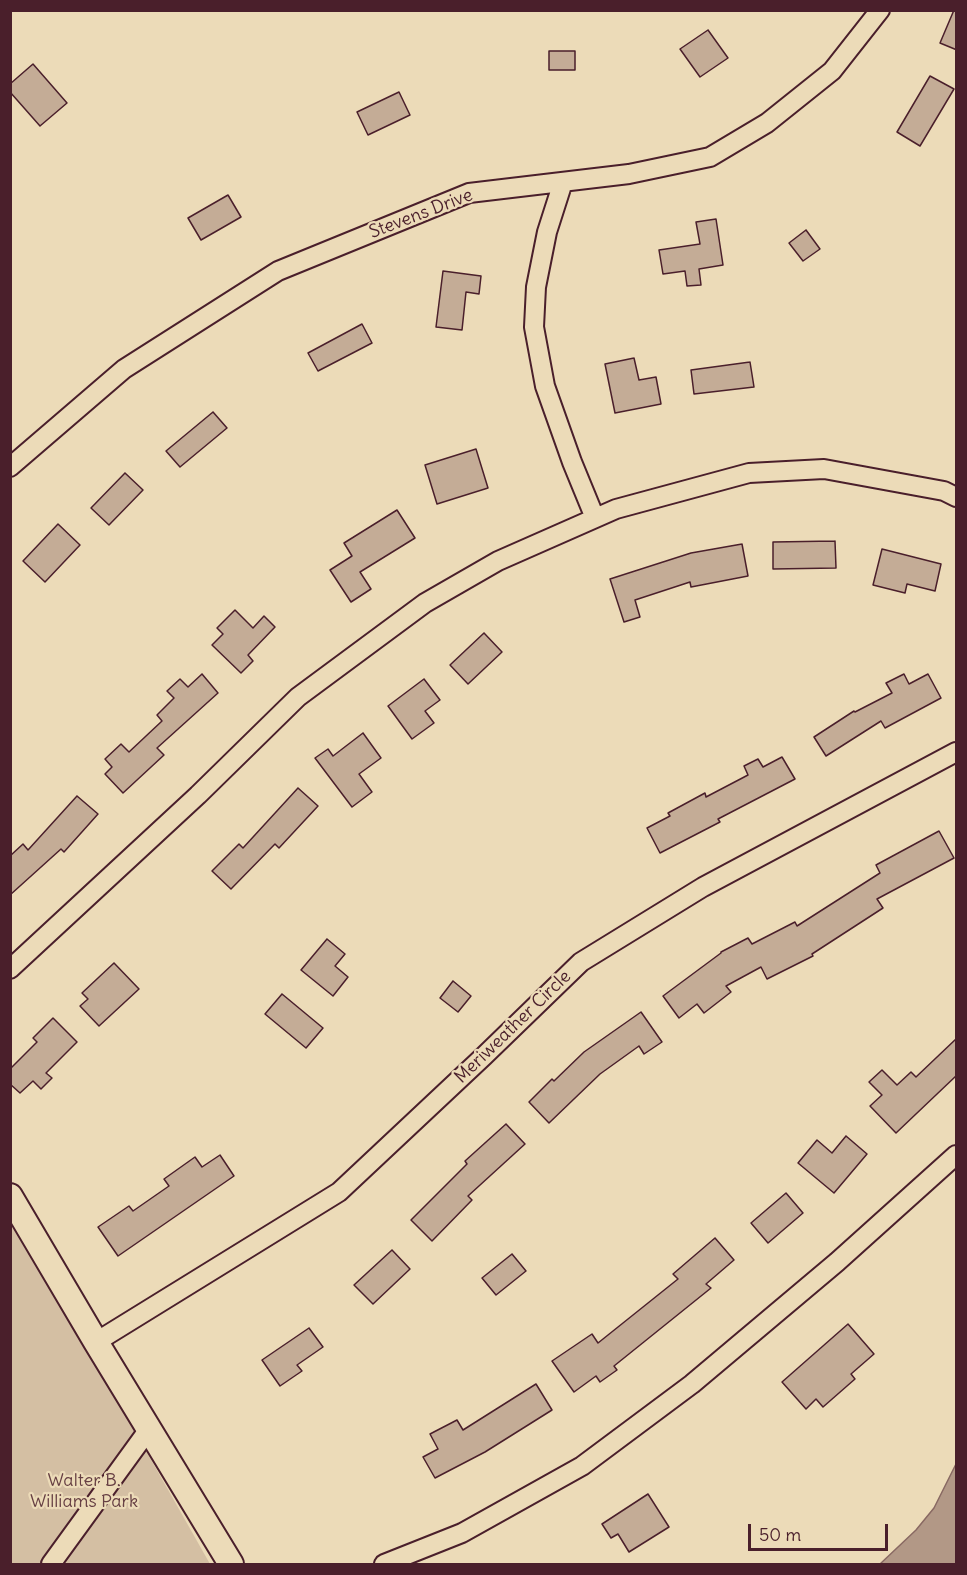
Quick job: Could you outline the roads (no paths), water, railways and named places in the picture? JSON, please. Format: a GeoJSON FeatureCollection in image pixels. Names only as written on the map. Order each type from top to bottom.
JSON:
{"type":"FeatureCollection","features":[{"type":"Feature","properties":{"kind":"main road"},"geometry":{"type":"LineString","coordinates":[[10,1196],[231,1564]]}},
{"type":"Feature","properties":{"kind":"street","name":"Stevens Drive"},"geometry":{"type":"LineString","coordinates":[[10,467],[124,369],[278,271],[469,193],[629,174],[710,157],[767,123],[832,71],[880,10]]}},
{"type":"Feature","properties":{"kind":"street"},"geometry":{"type":"LineString","coordinates":[[563,182],[547,232],[536,287],[534,327],[545,386],[595,518]]}},
{"type":"Feature","properties":{"kind":"street"},"geometry":{"type":"LineString","coordinates":[[10,969],[198,795],[298,697],[425,603],[498,561],[616,509],[748,473],[824,469],[944,491],[957,497]]}},
{"type":"Feature","properties":{"kind":"street","name":"Meriweather Circle"},"geometry":{"type":"LineString","coordinates":[[96,1342],[339,1192],[581,962],[703,887],[957,752]]}},
{"type":"Feature","properties":{"kind":"street"},"geometry":{"type":"LineString","coordinates":[[384,1564],[462,1533],[582,1466],[692,1384],[837,1262],[957,1155]]}},
{"type":"Feature","properties":{"kind":"street"},"geometry":{"type":"LineString","coordinates":[[51,1564],[149,1430]]}},
{"type":"Feature","properties":{"kind":"park label","name":"Walter B. Williams Park"},"geometry":{"type":"Point","coordinates":[84,1491]}}]}
